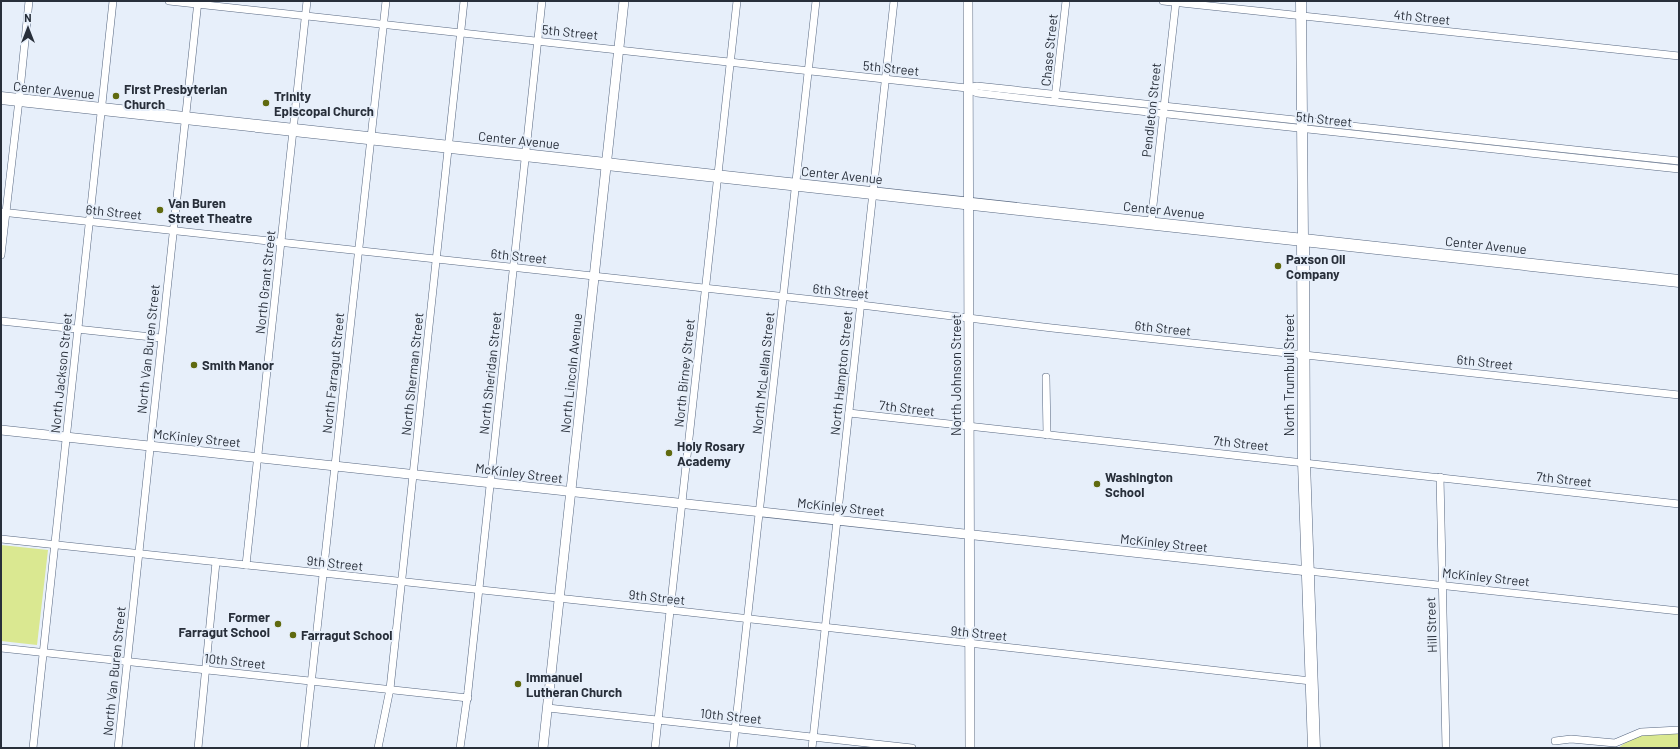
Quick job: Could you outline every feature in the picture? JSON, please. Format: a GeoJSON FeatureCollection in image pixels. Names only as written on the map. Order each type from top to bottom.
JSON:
{"type":"FeatureCollection","features":[{"type":"Feature","properties":{"kind":"main road","name":"North Trumbull Street"},"geometry":{"type":"LineString","coordinates":[[1301,1],[1304,462],[1310,681],[1314,748]]}},
{"type":"Feature","properties":{"kind":"main road","name":"Center Avenue"},"geometry":{"type":"LineString","coordinates":[[1,98],[1679,281]]}},
{"type":"Feature","properties":{"kind":"street"},"geometry":{"type":"LineString","coordinates":[[1,256],[3,212],[19,100],[28,1]]}},
{"type":"Feature","properties":{"kind":"street","name":"North Jackson Street"},"geometry":{"type":"LineString","coordinates":[[33,748],[89,222],[103,110],[113,1]]}},
{"type":"Feature","properties":{"kind":"street","name":"5th Street"},"geometry":{"type":"LineString","coordinates":[[169,1],[198,3],[383,25],[461,32],[885,80],[967,88],[977,86],[1162,113],[1301,124]]}},
{"type":"Feature","properties":{"kind":"street","name":"North Grant Street"},"geometry":{"type":"LineString","coordinates":[[246,565],[307,1]]}},
{"type":"Feature","properties":{"kind":"street","name":"North Farragut Street"},"geometry":{"type":"LineString","coordinates":[[304,748],[386,1]]}},
{"type":"Feature","properties":{"kind":"street","name":"North Sherman Street"},"geometry":{"type":"LineString","coordinates":[[378,748],[390,690],[464,1]]}},
{"type":"Feature","properties":{"kind":"street","name":"North Sheridan Street"},"geometry":{"type":"LineString","coordinates":[[460,748],[468,698],[542,1]]}},
{"type":"Feature","properties":{"kind":"street","name":"North Lincoln Avenue"},"geometry":{"type":"LineString","coordinates":[[543,748],[624,1]]}},
{"type":"Feature","properties":{"kind":"street","name":"North Birney Street"},"geometry":{"type":"LineString","coordinates":[[655,748],[737,1]]}},
{"type":"Feature","properties":{"kind":"street","name":"North McLellan Street"},"geometry":{"type":"LineString","coordinates":[[733,748],[816,1]]}},
{"type":"Feature","properties":{"kind":"street","name":"North Hampton Street"},"geometry":{"type":"LineString","coordinates":[[812,748],[894,1]]}},
{"type":"Feature","properties":{"kind":"street","name":"North Johnson Street"},"geometry":{"type":"LineString","coordinates":[[968,1],[967,88],[970,427],[968,644],[970,748]]}},
{"type":"Feature","properties":{"kind":"street","name":"Chase Street"},"geometry":{"type":"LineString","coordinates":[[1055,98],[1066,1]]}},
{"type":"Feature","properties":{"kind":"street","name":"4th Street"},"geometry":{"type":"LineString","coordinates":[[1164,1],[1679,56]]}},
{"type":"Feature","properties":{"kind":"street","name":"Pendleton Street"},"geometry":{"type":"LineString","coordinates":[[1151,223],[1162,113],[1176,2]]}},
{"type":"Feature","properties":{"kind":"street","name":"North Van Buren Street"},"geometry":{"type":"LineString","coordinates":[[118,748],[198,3]]}},
{"type":"Feature","properties":{"kind":"street","name":"5th Street"},"geometry":{"type":"LineString","coordinates":[[1055,98],[1163,105],[1301,124],[1439,139],[1552,151],[1679,161]]}},
{"type":"Feature","properties":{"kind":"street","name":"5th Street"},"geometry":{"type":"LineString","coordinates":[[1552,151],[1679,169]]}},
{"type":"Feature","properties":{"kind":"street","name":"6th Street"},"geometry":{"type":"LineString","coordinates":[[3,212],[861,305],[969,319],[1679,395]]}},
{"type":"Feature","properties":{"kind":"street"},"geometry":{"type":"LineString","coordinates":[[1,321],[161,338]]}},
{"type":"Feature","properties":{"kind":"street"},"geometry":{"type":"LineString","coordinates":[[1046,377],[1047,435]]}},
{"type":"Feature","properties":{"kind":"street","name":"7th Street"},"geometry":{"type":"LineString","coordinates":[[849,413],[1679,504]]}},
{"type":"Feature","properties":{"kind":"street","name":"McKinley Street"},"geometry":{"type":"LineString","coordinates":[[1,430],[1679,611]]}},
{"type":"Feature","properties":{"kind":"street","name":"Hill Street"},"geometry":{"type":"LineString","coordinates":[[1440,477],[1446,748]]}},
{"type":"Feature","properties":{"kind":"street","name":"9th Street"},"geometry":{"type":"LineString","coordinates":[[1,540],[670,610],[1310,681]]}},
{"type":"Feature","properties":{"kind":"street"},"geometry":{"type":"LineString","coordinates":[[198,748],[216,562]]}},
{"type":"Feature","properties":{"kind":"street","name":"10th Street"},"geometry":{"type":"LineString","coordinates":[[1,648],[468,698]]}},
{"type":"Feature","properties":{"kind":"street","name":"10th Street"},"geometry":{"type":"LineString","coordinates":[[548,708],[912,748]]}},
{"type":"Feature","properties":{"kind":"street"},"geometry":{"type":"LineString","coordinates":[[1554,741],[1571,739],[1613,746],[1640,732],[1679,730]]}},
{"type":"Feature","properties":{"kind":"green space"},"geometry":{"type":"Polygon","coordinates":[[[1,545],[48,550],[37,645],[1,641],[1,545]]]}},
{"type":"Feature","properties":{"kind":"green space"},"geometry":{"type":"Polygon","coordinates":[[[1647,733],[1679,734],[1679,748],[1618,748],[1635,736],[1647,733]]]}},
{"type":"Feature","properties":{"kind":"place","name":"First Presbyterian Church"},"geometry":{"type":"Point","coordinates":[116,96]}},
{"type":"Feature","properties":{"kind":"place","name":"Trinity Episcopal Church"},"geometry":{"type":"Point","coordinates":[266,103]}},
{"type":"Feature","properties":{"kind":"place","name":"Van Buren Street Theatre"},"geometry":{"type":"Point","coordinates":[160,210]}},
{"type":"Feature","properties":{"kind":"place","name":"Paxson Oil Company"},"geometry":{"type":"Point","coordinates":[1278,266]}},
{"type":"Feature","properties":{"kind":"place","name":"Smith Manor"},"geometry":{"type":"Point","coordinates":[194,365]}},
{"type":"Feature","properties":{"kind":"place","name":"Holy Rosary Academy"},"geometry":{"type":"Point","coordinates":[669,453]}},
{"type":"Feature","properties":{"kind":"place","name":"Washington School"},"geometry":{"type":"Point","coordinates":[1097,484]}},
{"type":"Feature","properties":{"kind":"place","name":"Former Farragut School"},"geometry":{"type":"Point","coordinates":[278,624]}},
{"type":"Feature","properties":{"kind":"place","name":"Farragut School"},"geometry":{"type":"Point","coordinates":[293,635]}},
{"type":"Feature","properties":{"kind":"place","name":"Immanuel Lutheran Church"},"geometry":{"type":"Point","coordinates":[518,684]}}]}
